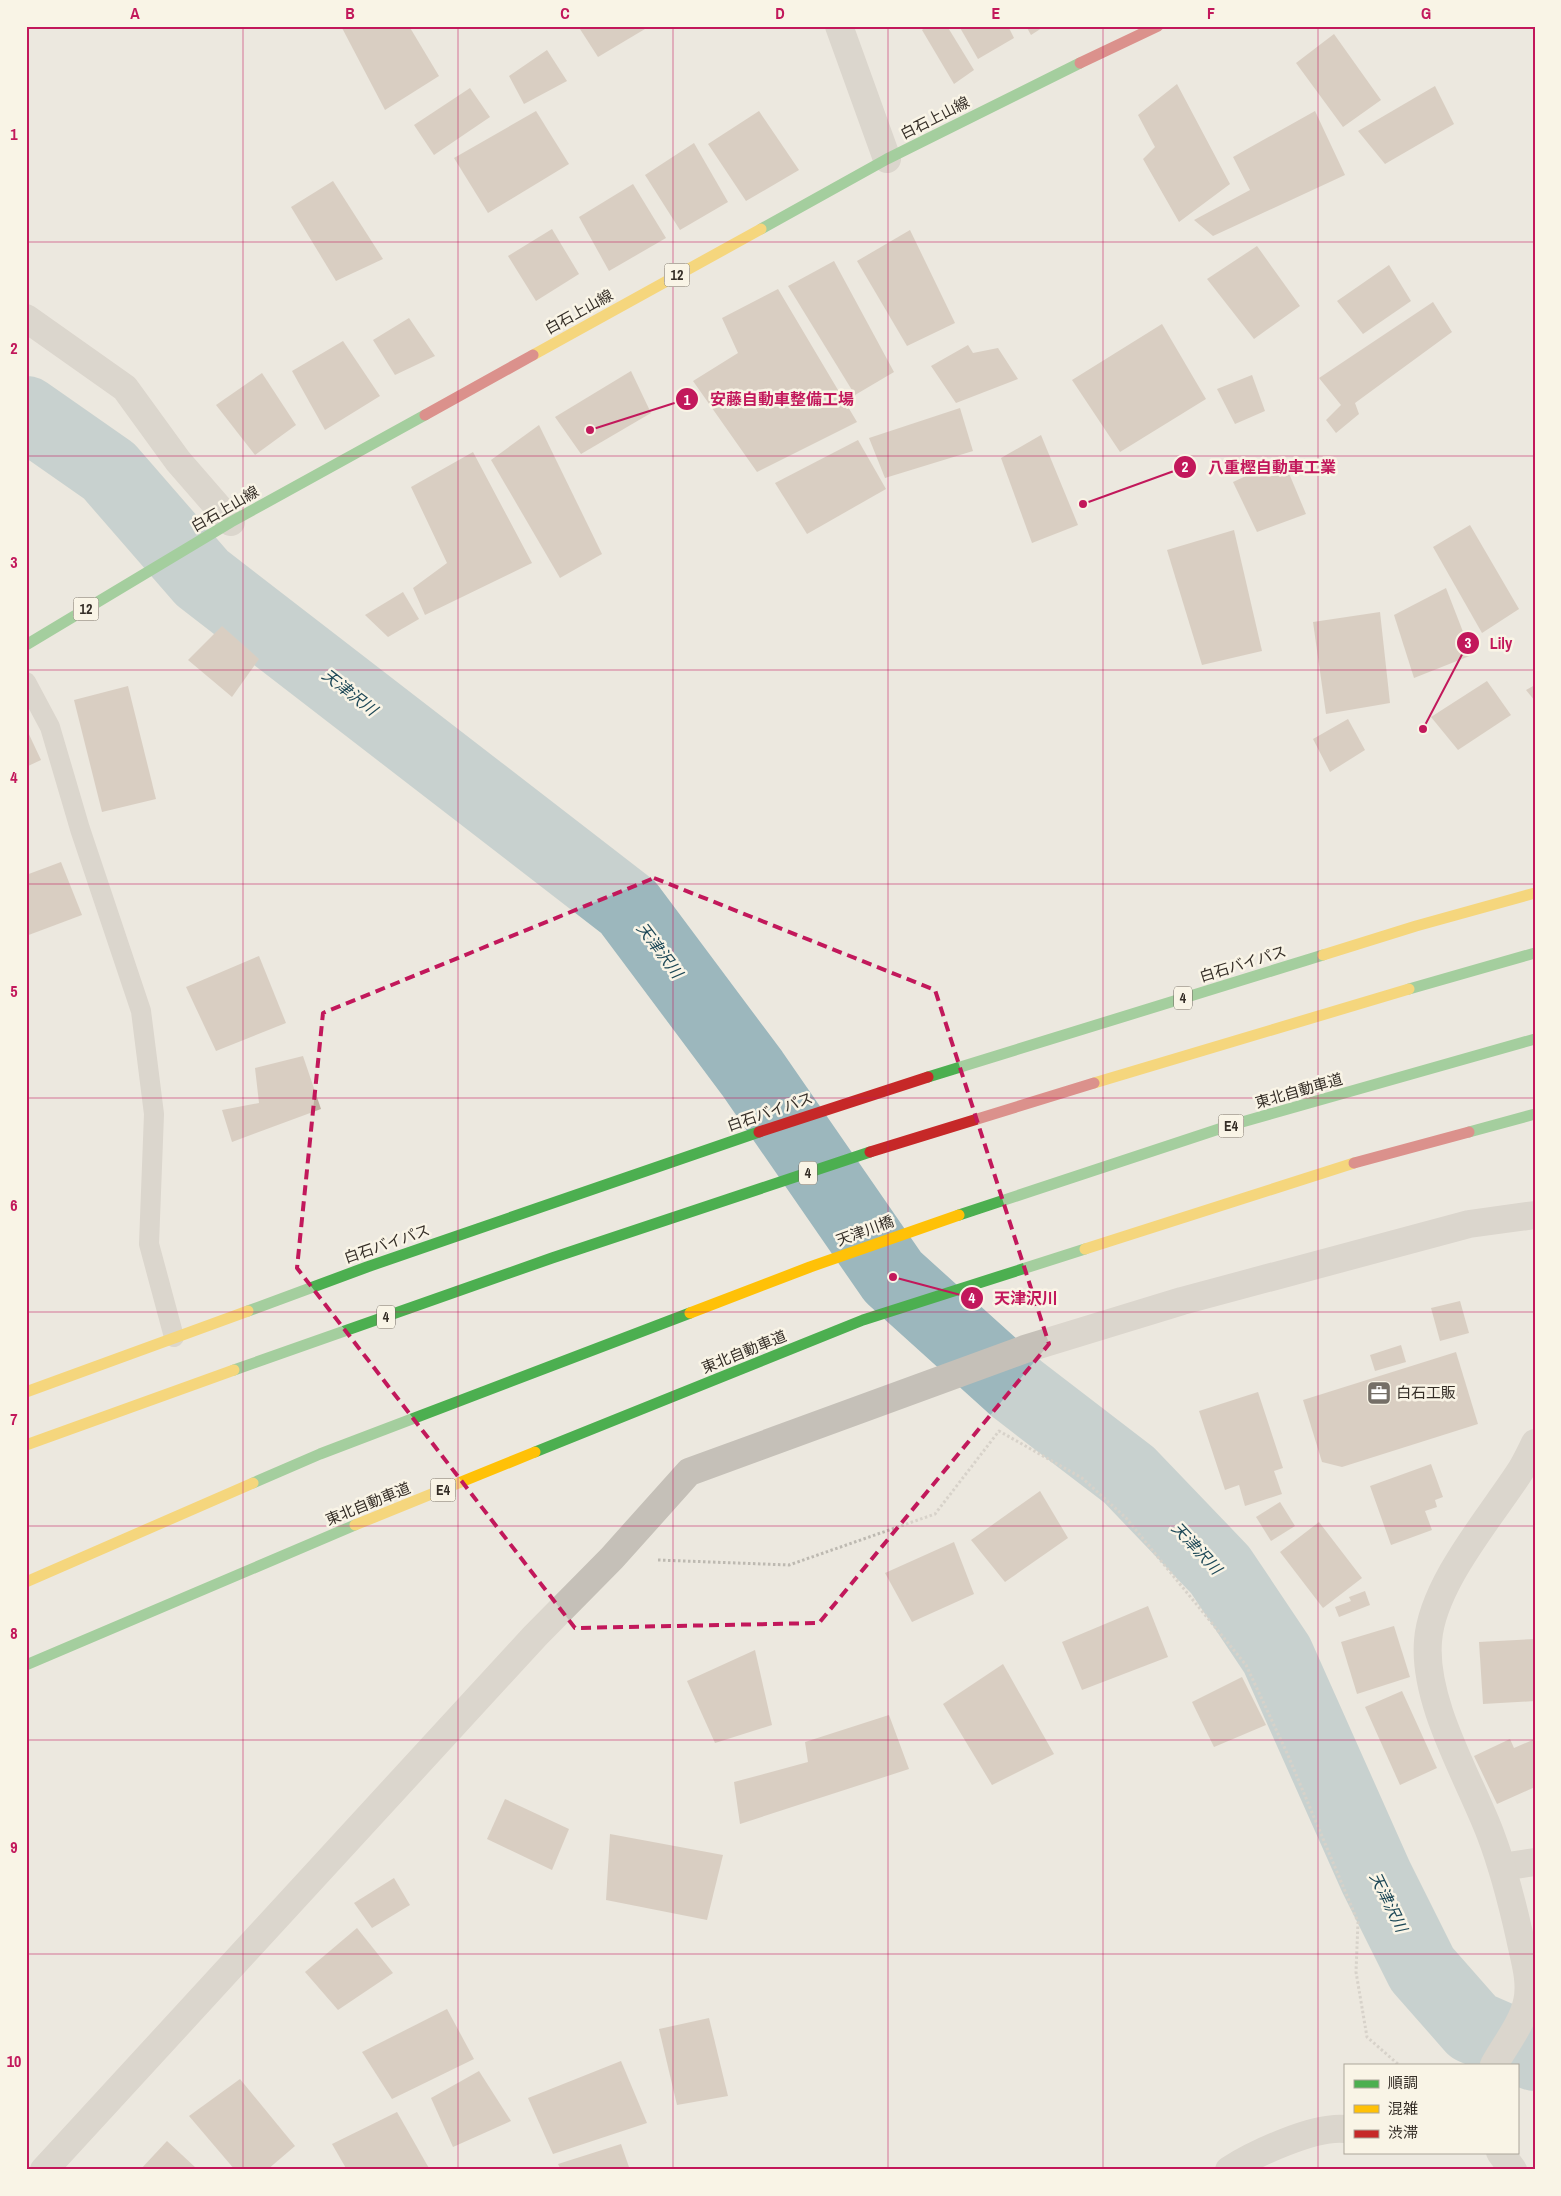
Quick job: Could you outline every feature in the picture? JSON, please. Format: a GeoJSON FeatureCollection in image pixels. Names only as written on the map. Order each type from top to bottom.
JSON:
{"type":"FeatureCollection","features":[{"type":"Feature","properties":{"kind":"main road","name":"白石上山線"},"geometry":{"type":"LineString","coordinates":[[26,646],[231,522],[887,159],[1015,94],[1158,26]]}},
{"type":"Feature","properties":{"kind":"main road","name":"白石バイパス"},"geometry":{"type":"LineString","coordinates":[[26,1392],[174,1336],[832,1107],[1416,926],[1535,893]]}},
{"type":"Feature","properties":{"kind":"main road","name":"4"},"geometry":{"type":"LineString","coordinates":[[26,1445],[275,1355],[747,1193],[1192,1052],[1535,953]]}},
{"type":"Feature","properties":{"kind":"main road","name":"東北自動車道"},"geometry":{"type":"LineString","coordinates":[[931,1224],[1228,1126],[1535,1039]]}},
{"type":"Feature","properties":{"kind":"main road","name":"東北自動車道"},"geometry":{"type":"LineString","coordinates":[[26,1665],[351,1527],[863,1320],[1358,1162],[1535,1114]]}},
{"type":"Feature","properties":{"kind":"main road","name":"天津川橋"},"geometry":{"type":"LineString","coordinates":[[26,1582],[320,1454],[810,1267],[931,1224]]}},
{"type":"Feature","properties":{"kind":"street"},"geometry":{"type":"LineString","coordinates":[[839,26],[887,159]]}},
{"type":"Feature","properties":{"kind":"street"},"geometry":{"type":"LineString","coordinates":[[26,318],[125,388],[178,461],[231,522]]}},
{"type":"Feature","properties":{"kind":"street"},"geometry":{"type":"LineString","coordinates":[[44,2170],[528,1643],[612,1558],[689,1472],[1025,1349],[1182,1301],[1469,1224],[1535,1215]]}},
{"type":"Feature","properties":{"kind":"street"},"geometry":{"type":"LineString","coordinates":[[1495,2064],[1521,2018],[1528,2001],[1528,1980],[1516,1917],[1502,1867],[1441,1713],[1428,1672],[1428,1640],[1437,1602],[1489,1515],[1520,1472],[1535,1443]]}},
{"type":"Feature","properties":{"kind":"street"},"geometry":{"type":"LineString","coordinates":[[1502,1867],[1535,1862]]}},
{"type":"Feature","properties":{"kind":"street"},"geometry":{"type":"LineString","coordinates":[[1229,2170],[1282,2144],[1333,2128],[1344,2129]]}},
{"type":"Feature","properties":{"kind":"street"},"geometry":{"type":"LineString","coordinates":[[1501,2154],[1513,2170]]}},
{"type":"Feature","properties":{"kind":"lane"},"geometry":{"type":"LineString","coordinates":[[26,682],[50,727],[80,829],[140,1011],[154,1114],[149,1244],[174,1336]]}},
{"type":"Feature","properties":{"kind":"path"},"geometry":{"type":"LineString","coordinates":[[612,1558],[789,1566],[936,1514],[999,1431],[1082,1478],[1126,1518],[1246,1665],[1288,1753],[1358,1922],[1356,1972],[1366,2037],[1398,2064]]}},
{"type":"Feature","properties":{"kind":"highlighted area"},"geometry":{"type":"Polygon","coordinates":[[[654,878],[935,990],[1049,1344],[819,1623],[575,1628],[297,1268],[323,1013],[654,878]]]}},
{"type":"Feature","properties":{"kind":"building"},"geometry":{"type":"Polygon","coordinates":[[[341,26],[409,26],[439,76],[385,110],[341,26]]]}},
{"type":"Feature","properties":{"kind":"building"},"geometry":{"type":"Polygon","coordinates":[[[578,26],[650,26],[598,57],[578,26]]]}},
{"type":"Feature","properties":{"kind":"building"},"geometry":{"type":"Polygon","coordinates":[[[927,26],[947,26],[974,70],[954,84],[922,30],[927,26]]]}},
{"type":"Feature","properties":{"kind":"building"},"geometry":{"type":"Polygon","coordinates":[[[959,26],[1008,26],[1014,38],[978,59],[959,26]]]}},
{"type":"Feature","properties":{"kind":"building"},"geometry":{"type":"Polygon","coordinates":[[[1026,26],[1045,26],[1031,35],[1026,26]]]}},
{"type":"Feature","properties":{"kind":"building"},"geometry":{"type":"Polygon","coordinates":[[[1334,34],[1381,100],[1343,127],[1296,63],[1334,34]]]}},
{"type":"Feature","properties":{"kind":"building"},"geometry":{"type":"Polygon","coordinates":[[[547,50],[567,81],[524,104],[509,76],[547,50]]]}},
{"type":"Feature","properties":{"kind":"building"},"geometry":{"type":"Polygon","coordinates":[[[1177,84],[1230,184],[1179,222],[1143,159],[1155,147],[1138,115],[1177,84]]]}},
{"type":"Feature","properties":{"kind":"building"},"geometry":{"type":"Polygon","coordinates":[[[1435,86],[1454,124],[1385,164],[1358,131],[1435,86]]]}},
{"type":"Feature","properties":{"kind":"building"},"geometry":{"type":"Polygon","coordinates":[[[470,88],[490,117],[434,155],[414,125],[470,88]]]}},
{"type":"Feature","properties":{"kind":"building"},"geometry":{"type":"Polygon","coordinates":[[[536,111],[569,164],[488,213],[454,158],[536,111]]]}},
{"type":"Feature","properties":{"kind":"building"},"geometry":{"type":"Polygon","coordinates":[[[759,111],[799,170],[746,201],[708,144],[759,111]]]}},
{"type":"Feature","properties":{"kind":"building"},"geometry":{"type":"Polygon","coordinates":[[[1315,111],[1345,175],[1213,236],[1194,220],[1250,190],[1233,157],[1315,111]]]}},
{"type":"Feature","properties":{"kind":"building"},"geometry":{"type":"Polygon","coordinates":[[[694,143],[728,202],[680,230],[645,175],[694,143]]]}},
{"type":"Feature","properties":{"kind":"building"},"geometry":{"type":"Polygon","coordinates":[[[333,181],[383,259],[336,281],[291,207],[333,181]]]}},
{"type":"Feature","properties":{"kind":"building"},"geometry":{"type":"Polygon","coordinates":[[[633,184],[666,238],[609,271],[579,217],[633,184]]]}},
{"type":"Feature","properties":{"kind":"building"},"geometry":{"type":"Polygon","coordinates":[[[552,229],[579,274],[536,301],[508,256],[552,229]]]}},
{"type":"Feature","properties":{"kind":"building"},"geometry":{"type":"Polygon","coordinates":[[[910,230],[955,323],[907,346],[857,261],[910,230]]]}},
{"type":"Feature","properties":{"kind":"building"},"geometry":{"type":"Polygon","coordinates":[[[1257,246],[1300,306],[1254,339],[1207,279],[1257,246]]]}},
{"type":"Feature","properties":{"kind":"building"},"geometry":{"type":"Polygon","coordinates":[[[834,261],[894,372],[855,395],[788,286],[834,261]]]}},
{"type":"Feature","properties":{"kind":"building"},"geometry":{"type":"Polygon","coordinates":[[[1389,265],[1411,301],[1363,334],[1337,301],[1389,265]]]}},
{"type":"Feature","properties":{"kind":"building"},"geometry":{"type":"Polygon","coordinates":[[[778,289],[857,422],[757,472],[693,381],[738,353],[722,318],[778,289]]]}},
{"type":"Feature","properties":{"kind":"building"},"geometry":{"type":"Polygon","coordinates":[[[1433,302],[1452,332],[1355,403],[1359,414],[1336,433],[1326,420],[1341,405],[1319,378],[1433,302]]]}},
{"type":"Feature","properties":{"kind":"building"},"geometry":{"type":"Polygon","coordinates":[[[409,318],[435,356],[395,375],[373,340],[409,318]]]}},
{"type":"Feature","properties":{"kind":"building"},"geometry":{"type":"Polygon","coordinates":[[[1162,324],[1206,399],[1120,452],[1072,380],[1162,324]]]}},
{"type":"Feature","properties":{"kind":"building"},"geometry":{"type":"Polygon","coordinates":[[[343,341],[380,396],[325,430],[292,371],[343,341]]]}},
{"type":"Feature","properties":{"kind":"building"},"geometry":{"type":"Polygon","coordinates":[[[968,345],[973,353],[998,348],[1018,379],[956,403],[931,366],[968,345]]]}},
{"type":"Feature","properties":{"kind":"building"},"geometry":{"type":"Polygon","coordinates":[[[631,371],[651,413],[581,454],[555,417],[631,371]]]}},
{"type":"Feature","properties":{"kind":"building"},"geometry":{"type":"Polygon","coordinates":[[[262,373],[296,425],[255,455],[216,405],[262,373]]]}},
{"type":"Feature","properties":{"kind":"building"},"geometry":{"type":"Polygon","coordinates":[[[1252,375],[1265,411],[1235,424],[1217,389],[1252,375]]]}},
{"type":"Feature","properties":{"kind":"building"},"geometry":{"type":"Polygon","coordinates":[[[960,408],[973,451],[885,478],[869,438],[960,408]]]}},
{"type":"Feature","properties":{"kind":"building"},"geometry":{"type":"Polygon","coordinates":[[[539,425],[602,554],[560,578],[491,460],[539,425]]]}},
{"type":"Feature","properties":{"kind":"building"},"geometry":{"type":"Polygon","coordinates":[[[1041,435],[1078,525],[1032,543],[1001,458],[1041,435]]]}},
{"type":"Feature","properties":{"kind":"building"},"geometry":{"type":"Polygon","coordinates":[[[858,440],[886,489],[807,534],[775,483],[858,440]]]}},
{"type":"Feature","properties":{"kind":"building"},"geometry":{"type":"Polygon","coordinates":[[[473,452],[532,563],[425,615],[413,588],[447,563],[411,487],[473,452]]]}},
{"type":"Feature","properties":{"kind":"building"},"geometry":{"type":"Polygon","coordinates":[[[1283,459],[1306,514],[1257,532],[1233,482],[1283,459]]]}},
{"type":"Feature","properties":{"kind":"building"},"geometry":{"type":"Polygon","coordinates":[[[1470,525],[1519,609],[1482,633],[1433,547],[1470,525]]]}},
{"type":"Feature","properties":{"kind":"building"},"geometry":{"type":"Polygon","coordinates":[[[1234,530],[1262,651],[1202,665],[1167,550],[1234,530]]]}},
{"type":"Feature","properties":{"kind":"building"},"geometry":{"type":"Polygon","coordinates":[[[1446,588],[1472,655],[1414,678],[1394,615],[1446,588]]]}},
{"type":"Feature","properties":{"kind":"building"},"geometry":{"type":"Polygon","coordinates":[[[403,592],[419,619],[388,637],[365,615],[403,592]]]}},
{"type":"Feature","properties":{"kind":"building"},"geometry":{"type":"Polygon","coordinates":[[[1380,612],[1390,703],[1326,714],[1313,622],[1380,612]]]}},
{"type":"Feature","properties":{"kind":"building"},"geometry":{"type":"Polygon","coordinates":[[[222,626],[259,659],[232,697],[188,660],[222,626]]]}},
{"type":"Feature","properties":{"kind":"building"},"geometry":{"type":"Polygon","coordinates":[[[1487,681],[1511,715],[1458,750],[1431,717],[1487,681]]]}},
{"type":"Feature","properties":{"kind":"building"},"geometry":{"type":"Polygon","coordinates":[[[1535,685],[1535,701],[1526,690],[1535,685]]]}},
{"type":"Feature","properties":{"kind":"building"},"geometry":{"type":"Polygon","coordinates":[[[128,686],[156,799],[102,812],[74,700],[128,686]]]}},
{"type":"Feature","properties":{"kind":"building"},"geometry":{"type":"Polygon","coordinates":[[[1348,719],[1365,750],[1330,772],[1313,739],[1348,719]]]}},
{"type":"Feature","properties":{"kind":"building"},"geometry":{"type":"Polygon","coordinates":[[[26,728],[41,760],[26,767],[26,728]]]}},
{"type":"Feature","properties":{"kind":"building"},"geometry":{"type":"Polygon","coordinates":[[[61,862],[82,915],[26,936],[26,875],[61,862]]]}},
{"type":"Feature","properties":{"kind":"building"},"geometry":{"type":"Polygon","coordinates":[[[259,956],[286,1023],[216,1051],[186,987],[259,956]]]}},
{"type":"Feature","properties":{"kind":"building"},"geometry":{"type":"Polygon","coordinates":[[[303,1056],[321,1109],[232,1142],[222,1110],[259,1103],[255,1068],[303,1056]]]}},
{"type":"Feature","properties":{"kind":"building"},"geometry":{"type":"Polygon","coordinates":[[[1460,1301],[1469,1333],[1440,1341],[1431,1308],[1460,1301]]]}},
{"type":"Feature","properties":{"kind":"building"},"geometry":{"type":"Polygon","coordinates":[[[1401,1345],[1406,1362],[1375,1371],[1370,1355],[1401,1345]]]}},
{"type":"Feature","properties":{"kind":"building"},"geometry":{"type":"Polygon","coordinates":[[[1456,1352],[1478,1424],[1342,1467],[1322,1462],[1303,1400],[1456,1352]]]}},
{"type":"Feature","properties":{"kind":"building"},"geometry":{"type":"Polygon","coordinates":[[[1258,1392],[1283,1468],[1274,1471],[1282,1494],[1245,1506],[1239,1485],[1225,1490],[1199,1411],[1258,1392]]]}},
{"type":"Feature","properties":{"kind":"building"},"geometry":{"type":"Polygon","coordinates":[[[1431,1464],[1443,1497],[1435,1500],[1437,1507],[1425,1511],[1432,1530],[1391,1545],[1370,1486],[1431,1464]]]}},
{"type":"Feature","properties":{"kind":"building"},"geometry":{"type":"Polygon","coordinates":[[[1040,1491],[1068,1538],[1005,1582],[971,1540],[1040,1491]]]}},
{"type":"Feature","properties":{"kind":"building"},"geometry":{"type":"Polygon","coordinates":[[[1280,1502],[1295,1526],[1271,1541],[1256,1517],[1280,1502]]]}},
{"type":"Feature","properties":{"kind":"building"},"geometry":{"type":"Polygon","coordinates":[[[1319,1522],[1362,1578],[1323,1608],[1280,1552],[1319,1522]]]}},
{"type":"Feature","properties":{"kind":"building"},"geometry":{"type":"Polygon","coordinates":[[[954,1542],[974,1594],[912,1622],[885,1573],[954,1542]]]}},
{"type":"Feature","properties":{"kind":"building"},"geometry":{"type":"Polygon","coordinates":[[[1365,1591],[1370,1605],[1339,1617],[1335,1607],[1351,1601],[1349,1597],[1365,1591]]]}},
{"type":"Feature","properties":{"kind":"building"},"geometry":{"type":"Polygon","coordinates":[[[1148,1606],[1168,1657],[1082,1690],[1062,1642],[1148,1606]]]}},
{"type":"Feature","properties":{"kind":"building"},"geometry":{"type":"Polygon","coordinates":[[[1394,1626],[1410,1677],[1357,1694],[1341,1642],[1394,1626]]]}},
{"type":"Feature","properties":{"kind":"building"},"geometry":{"type":"Polygon","coordinates":[[[1535,1639],[1535,1701],[1483,1704],[1479,1642],[1535,1639]]]}},
{"type":"Feature","properties":{"kind":"building"},"geometry":{"type":"Polygon","coordinates":[[[755,1650],[772,1725],[715,1743],[687,1681],[755,1650]]]}},
{"type":"Feature","properties":{"kind":"building"},"geometry":{"type":"Polygon","coordinates":[[[1003,1664],[1054,1754],[992,1785],[943,1704],[1003,1664]]]}},
{"type":"Feature","properties":{"kind":"building"},"geometry":{"type":"Polygon","coordinates":[[[1242,1677],[1266,1725],[1214,1747],[1192,1702],[1242,1677]]]}},
{"type":"Feature","properties":{"kind":"building"},"geometry":{"type":"Polygon","coordinates":[[[1402,1691],[1437,1768],[1400,1785],[1365,1707],[1402,1691]]]}},
{"type":"Feature","properties":{"kind":"building"},"geometry":{"type":"Polygon","coordinates":[[[889,1715],[909,1769],[740,1824],[734,1782],[808,1762],[805,1742],[889,1715]]]}},
{"type":"Feature","properties":{"kind":"building"},"geometry":{"type":"Polygon","coordinates":[[[1510,1739],[1514,1748],[1535,1739],[1535,1787],[1497,1804],[1474,1756],[1510,1739]]]}},
{"type":"Feature","properties":{"kind":"building"},"geometry":{"type":"Polygon","coordinates":[[[505,1799],[569,1829],[552,1870],[487,1839],[505,1799]]]}},
{"type":"Feature","properties":{"kind":"building"},"geometry":{"type":"Polygon","coordinates":[[[610,1834],[723,1855],[707,1920],[606,1900],[610,1834]]]}},
{"type":"Feature","properties":{"kind":"building"},"geometry":{"type":"Polygon","coordinates":[[[394,1878],[410,1905],[372,1928],[354,1903],[394,1878]]]}},
{"type":"Feature","properties":{"kind":"building"},"geometry":{"type":"Polygon","coordinates":[[[357,1928],[393,1973],[338,2010],[305,1972],[357,1928]]]}},
{"type":"Feature","properties":{"kind":"building"},"geometry":{"type":"Polygon","coordinates":[[[447,2009],[474,2059],[392,2099],[362,2052],[447,2009]]]}},
{"type":"Feature","properties":{"kind":"building"},"geometry":{"type":"Polygon","coordinates":[[[709,2018],[728,2096],[677,2105],[659,2029],[709,2018]]]}},
{"type":"Feature","properties":{"kind":"building"},"geometry":{"type":"Polygon","coordinates":[[[621,2061],[647,2123],[553,2154],[528,2098],[621,2061]]]}},
{"type":"Feature","properties":{"kind":"building"},"geometry":{"type":"Polygon","coordinates":[[[479,2071],[511,2121],[453,2147],[431,2098],[479,2071]]]}},
{"type":"Feature","properties":{"kind":"building"},"geometry":{"type":"Polygon","coordinates":[[[240,2079],[295,2146],[267,2170],[235,2170],[189,2116],[240,2079]]]}},
{"type":"Feature","properties":{"kind":"building"},"geometry":{"type":"Polygon","coordinates":[[[397,2112],[430,2170],[347,2170],[332,2144],[397,2112]]]}},
{"type":"Feature","properties":{"kind":"building"},"geometry":{"type":"Polygon","coordinates":[[[167,2141],[196,2168],[194,2170],[140,2170],[167,2141]]]}},
{"type":"Feature","properties":{"kind":"building"},"geometry":{"type":"Polygon","coordinates":[[[621,2144],[630,2170],[561,2170],[558,2164],[621,2144]]]}},
{"type":"Feature","properties":{"kind":"waterway","name":"天津沢川"},"geometry":{"type":"LineString","coordinates":[[26,413],[109,471],[202,578],[628,907],[752,1073],[893,1277],[1017,1389],[1129,1475],[1220,1570],[1277,1655],[1376,1877],[1422,1969],[1473,2027],[1535,2054]]}},
{"type":"Feature","properties":{"kind":"traffic: fast"},"geometry":{"type":"LineString","coordinates":[[761,229],[887,159],[1080,63]]}},
{"type":"Feature","properties":{"kind":"traffic: fast"},"geometry":{"type":"LineString","coordinates":[[26,645],[231,522],[425,415]]}},
{"type":"Feature","properties":{"kind":"traffic: fast"},"geometry":{"type":"LineString","coordinates":[[1409,989],[1535,953]]}},
{"type":"Feature","properties":{"kind":"traffic: fast"},"geometry":{"type":"LineString","coordinates":[[928,1077],[1323,955]]}},
{"type":"Feature","properties":{"kind":"traffic: fast"},"geometry":{"type":"LineString","coordinates":[[959,1215],[1228,1126],[1535,1039]]}},
{"type":"Feature","properties":{"kind":"traffic: fast"},"geometry":{"type":"LineString","coordinates":[[1469,1132],[1535,1114]]}},
{"type":"Feature","properties":{"kind":"traffic: fast"},"geometry":{"type":"LineString","coordinates":[[248,1311],[367,1267],[759,1132]]}},
{"type":"Feature","properties":{"kind":"traffic: fast"},"geometry":{"type":"LineString","coordinates":[[234,1370],[552,1258],[870,1152]]}},
{"type":"Feature","properties":{"kind":"traffic: fast"},"geometry":{"type":"LineString","coordinates":[[535,1452],[863,1320],[1085,1249]]}},
{"type":"Feature","properties":{"kind":"traffic: fast"},"geometry":{"type":"LineString","coordinates":[[253,1483],[320,1454],[690,1313]]}},
{"type":"Feature","properties":{"kind":"traffic: fast"},"geometry":{"type":"LineString","coordinates":[[26,1665],[355,1525]]}},
{"type":"Feature","properties":{"kind":"traffic: slow"},"geometry":{"type":"LineString","coordinates":[[533,355],[761,229]]}},
{"type":"Feature","properties":{"kind":"traffic: slow"},"geometry":{"type":"LineString","coordinates":[[1323,955],[1416,926],[1535,893]]}},
{"type":"Feature","properties":{"kind":"traffic: slow"},"geometry":{"type":"LineString","coordinates":[[1094,1083],[1409,989]]}},
{"type":"Feature","properties":{"kind":"traffic: slow"},"geometry":{"type":"LineString","coordinates":[[1085,1249],[1354,1163]]}},
{"type":"Feature","properties":{"kind":"traffic: slow"},"geometry":{"type":"LineString","coordinates":[[690,1313],[810,1267],[959,1215]]}},
{"type":"Feature","properties":{"kind":"traffic: slow"},"geometry":{"type":"LineString","coordinates":[[26,1392],[248,1311]]}},
{"type":"Feature","properties":{"kind":"traffic: slow"},"geometry":{"type":"LineString","coordinates":[[26,1445],[234,1370]]}},
{"type":"Feature","properties":{"kind":"traffic: slow"},"geometry":{"type":"LineString","coordinates":[[355,1525],[535,1452]]}},
{"type":"Feature","properties":{"kind":"traffic: slow"},"geometry":{"type":"LineString","coordinates":[[26,1582],[253,1483]]}},
{"type":"Feature","properties":{"kind":"traffic: jam"},"geometry":{"type":"LineString","coordinates":[[1080,63],[1158,26]]}},
{"type":"Feature","properties":{"kind":"traffic: jam"},"geometry":{"type":"LineString","coordinates":[[425,415],[533,355]]}},
{"type":"Feature","properties":{"kind":"traffic: jam"},"geometry":{"type":"LineString","coordinates":[[759,1132],[928,1077]]}},
{"type":"Feature","properties":{"kind":"traffic: jam"},"geometry":{"type":"LineString","coordinates":[[870,1152],[1094,1083]]}},
{"type":"Feature","properties":{"kind":"traffic: jam"},"geometry":{"type":"LineString","coordinates":[[1354,1163],[1469,1132]]}},
{"type":"Feature","properties":{"kind":"place","name":"安藤自動車整備工場"},"geometry":{"type":"Point","coordinates":[590,430]}},
{"type":"Feature","properties":{"kind":"place","name":"八重樫自動車工業"},"geometry":{"type":"Point","coordinates":[1083,504]}},
{"type":"Feature","properties":{"kind":"place","name":"Lily"},"geometry":{"type":"Point","coordinates":[1423,729]}},
{"type":"Feature","properties":{"kind":"place","name":"天津沢川"},"geometry":{"type":"Point","coordinates":[893,1277]}},
{"type":"Feature","properties":{"kind":"place","name":"白石工販"},"geometry":{"type":"Point","coordinates":[1379,1393]}}]}
